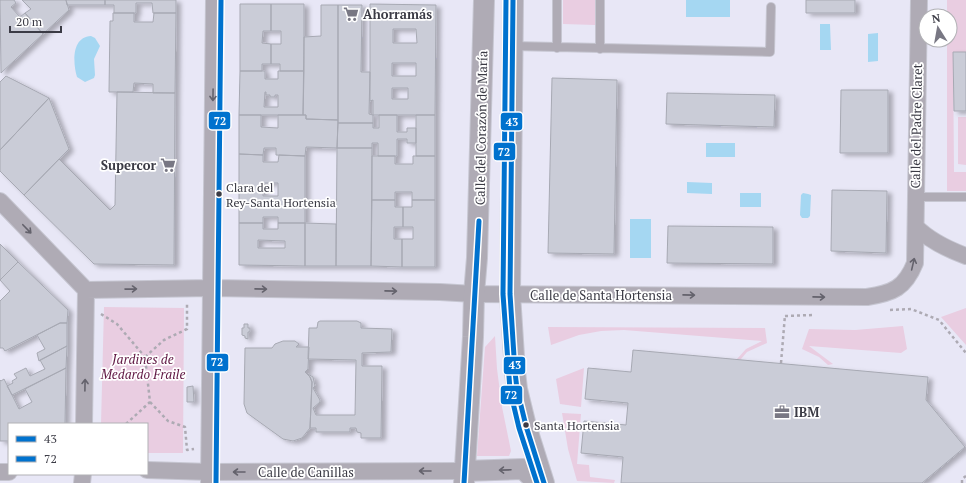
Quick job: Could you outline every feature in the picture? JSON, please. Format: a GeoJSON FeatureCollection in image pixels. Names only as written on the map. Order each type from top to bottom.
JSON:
{"type":"FeatureCollection","features":[{"type":"Feature","properties":{"kind":"street"},"geometry":{"type":"LineString","coordinates":[[209,478],[214,0]]}},
{"type":"Feature","properties":{"kind":"street","name":"Calle del Corazón de María"},"geometry":{"type":"LineString","coordinates":[[464,477],[479,227],[484,0]]}},
{"type":"Feature","properties":{"kind":"street"},"geometry":{"type":"LineString","coordinates":[[489,0],[491,12],[491,39],[495,44],[512,46]]}},
{"type":"Feature","properties":{"kind":"street"},"geometry":{"type":"LineString","coordinates":[[513,0],[510,294],[514,372],[526,426],[544,483]]}},
{"type":"Feature","properties":{"kind":"street","name":"Calle del Padre Claret"},"geometry":{"type":"LineString","coordinates":[[916,227],[915,197],[919,0]]}},
{"type":"Feature","properties":{"kind":"street"},"geometry":{"type":"LineString","coordinates":[[0,201],[86,290],[84,423]]}},
{"type":"Feature","properties":{"kind":"street"},"geometry":{"type":"LineString","coordinates":[[916,227],[926,237],[950,250],[966,256]]}},
{"type":"Feature","properties":{"kind":"street","name":"Calle de Santa Hortensia"},"geometry":{"type":"LineString","coordinates":[[86,290],[212,288],[440,292],[474,294],[867,297],[892,292],[902,285],[909,277],[915,263],[916,227]]}},
{"type":"Feature","properties":{"kind":"street"},"geometry":{"type":"LineString","coordinates":[[464,477],[523,469],[538,483]]}},
{"type":"Feature","properties":{"kind":"street","name":"Calle de Canillas"},"geometry":{"type":"LineString","coordinates":[[148,470],[209,478],[464,477]]}},
{"type":"Feature","properties":{"kind":"lane"},"geometry":{"type":"LineString","coordinates":[[557,48],[558,0]]}},
{"type":"Feature","properties":{"kind":"lane"},"geometry":{"type":"LineString","coordinates":[[600,0],[600,49]]}},
{"type":"Feature","properties":{"kind":"lane"},"geometry":{"type":"LineString","coordinates":[[512,46],[770,52],[771,7]]}},
{"type":"Feature","properties":{"kind":"lane"},"geometry":{"type":"LineString","coordinates":[[915,197],[966,197]]}},
{"type":"Feature","properties":{"kind":"path"},"geometry":{"type":"LineString","coordinates":[[145,357],[164,340],[187,329],[187,288]]}},
{"type":"Feature","properties":{"kind":"path"},"geometry":{"type":"LineString","coordinates":[[86,290],[91,309],[117,324],[145,357],[150,402],[168,421],[185,427]]}},
{"type":"Feature","properties":{"kind":"path"},"geometry":{"type":"LineString","coordinates":[[781,363],[787,296]]}},
{"type":"Feature","properties":{"kind":"path"},"geometry":{"type":"LineString","coordinates":[[939,320],[966,353]]}},
{"type":"Feature","properties":{"kind":"path"},"geometry":{"type":"LineString","coordinates":[[127,423],[150,402]]}},
{"type":"Feature","properties":{"kind":"path"},"geometry":{"type":"LineString","coordinates":[[962,483],[962,479],[966,476]]}},
{"type":"Feature","properties":{"kind":"green space"},"geometry":{"type":"Polygon","coordinates":[[[563,0],[595,0],[595,25],[563,24],[563,0]]]}},
{"type":"Feature","properties":{"kind":"green space"},"geometry":{"type":"Polygon","coordinates":[[[947,0],[966,0],[966,52],[953,52],[954,172],[966,172],[966,191],[947,191],[947,48],[958,48],[958,8],[947,8],[947,0]]]}},
{"type":"Feature","properties":{"kind":"green space"},"geometry":{"type":"Polygon","coordinates":[[[958,117],[966,117],[966,165],[958,164],[958,117]]]}},
{"type":"Feature","properties":{"kind":"green space","name":"Jardines de Medardo Fraile"},"geometry":{"type":"Polygon","coordinates":[[[104,307],[184,308],[183,453],[148,453],[148,423],[101,423],[104,307]]]}},
{"type":"Feature","properties":{"kind":"green space"},"geometry":{"type":"Polygon","coordinates":[[[966,308],[966,345],[941,317],[966,308]]]}},
{"type":"Feature","properties":{"kind":"green space"},"geometry":{"type":"Polygon","coordinates":[[[903,326],[907,349],[901,353],[809,346],[833,364],[828,365],[819,357],[802,349],[809,329],[855,330],[903,326]]]}},
{"type":"Feature","properties":{"kind":"green space"},"geometry":{"type":"Polygon","coordinates":[[[548,327],[765,328],[767,343],[747,352],[741,359],[737,359],[746,349],[762,341],[624,330],[601,331],[579,335],[551,345],[548,327]]]}},
{"type":"Feature","properties":{"kind":"green space"},"geometry":{"type":"Polygon","coordinates":[[[495,336],[497,369],[502,407],[511,451],[509,456],[477,456],[485,347],[495,336]]]}},
{"type":"Feature","properties":{"kind":"green space"},"geometry":{"type":"Polygon","coordinates":[[[584,368],[581,407],[560,404],[556,379],[584,368]]]}},
{"type":"Feature","properties":{"kind":"green space"},"geometry":{"type":"Polygon","coordinates":[[[562,413],[581,414],[577,464],[589,465],[590,477],[615,480],[614,483],[577,481],[568,449],[562,413]]]}},
{"type":"Feature","properties":{"kind":"water"},"geometry":{"type":"Polygon","coordinates":[[[686,0],[730,0],[730,17],[686,17],[686,0]]]}},
{"type":"Feature","properties":{"kind":"water"},"geometry":{"type":"Polygon","coordinates":[[[820,24],[830,24],[831,50],[820,50],[820,24]]]}},
{"type":"Feature","properties":{"kind":"water"},"geometry":{"type":"Polygon","coordinates":[[[878,33],[878,61],[868,62],[868,34],[878,33]]]}},
{"type":"Feature","properties":{"kind":"water"},"geometry":{"type":"Polygon","coordinates":[[[91,36],[95,38],[100,46],[94,59],[94,78],[85,82],[77,77],[74,59],[77,46],[80,41],[91,36]]]}},
{"type":"Feature","properties":{"kind":"water"},"geometry":{"type":"Polygon","coordinates":[[[706,143],[735,143],[735,157],[706,157],[706,143]]]}},
{"type":"Feature","properties":{"kind":"water"},"geometry":{"type":"Polygon","coordinates":[[[687,182],[712,183],[712,194],[687,193],[687,182]]]}},
{"type":"Feature","properties":{"kind":"water"},"geometry":{"type":"Polygon","coordinates":[[[740,193],[761,193],[761,207],[740,207],[740,193]]]}},
{"type":"Feature","properties":{"kind":"water"},"geometry":{"type":"Polygon","coordinates":[[[803,193],[811,195],[810,216],[808,218],[802,218],[800,215],[801,195],[803,193]]]}},
{"type":"Feature","properties":{"kind":"water"},"geometry":{"type":"Polygon","coordinates":[[[630,219],[651,219],[651,258],[630,258],[630,219]]]}},
{"type":"Feature","properties":{"kind":"building"},"geometry":{"type":"Polygon","coordinates":[[[0,0],[14,0],[16,3],[11,7],[20,17],[25,13],[43,34],[1,73],[0,0]]]}},
{"type":"Feature","properties":{"kind":"building"},"geometry":{"type":"Polygon","coordinates":[[[22,0],[66,0],[69,10],[43,34],[25,13],[31,9],[22,0]]]}},
{"type":"Feature","properties":{"kind":"building"},"geometry":{"type":"Polygon","coordinates":[[[66,0],[105,0],[105,5],[67,5],[66,0]]]}},
{"type":"Feature","properties":{"kind":"building"},"geometry":{"type":"Polygon","coordinates":[[[105,0],[176,0],[176,13],[153,13],[152,3],[136,3],[136,13],[114,13],[114,5],[105,5],[105,0]]]}},
{"type":"Feature","properties":{"kind":"building"},"geometry":{"type":"Polygon","coordinates":[[[806,0],[855,0],[855,13],[806,13],[806,0]]]}},
{"type":"Feature","properties":{"kind":"building"},"geometry":{"type":"Polygon","coordinates":[[[240,4],[271,4],[271,31],[263,31],[262,43],[271,44],[271,64],[262,64],[262,71],[240,71],[240,4]]]}},
{"type":"Feature","properties":{"kind":"building"},"geometry":{"type":"Polygon","coordinates":[[[271,4],[304,4],[304,71],[280,71],[280,64],[271,64],[271,44],[281,44],[281,31],[271,31],[271,4]]]}},
{"type":"Feature","properties":{"kind":"building"},"geometry":{"type":"Polygon","coordinates":[[[370,4],[436,5],[435,115],[373,115],[373,100],[370,101],[370,4]],[[393,29],[393,43],[417,43],[416,29],[393,29]],[[392,63],[392,76],[416,76],[416,63],[392,63]],[[392,88],[392,99],[408,99],[408,88],[392,88]]]}},
{"type":"Feature","properties":{"kind":"building"},"geometry":{"type":"Polygon","coordinates":[[[321,5],[338,5],[338,120],[306,119],[306,115],[303,115],[304,37],[321,36],[321,5]]]}},
{"type":"Feature","properties":{"kind":"building"},"geometry":{"type":"Polygon","coordinates":[[[338,5],[362,5],[361,72],[370,72],[369,114],[373,115],[373,123],[338,123],[338,5]]]}},
{"type":"Feature","properties":{"kind":"building"},"geometry":{"type":"Polygon","coordinates":[[[113,13],[134,13],[134,22],[153,22],[154,13],[176,13],[175,93],[153,93],[153,84],[134,83],[133,92],[109,92],[110,21],[113,21],[113,13]]]}},
{"type":"Feature","properties":{"kind":"building"},"geometry":{"type":"Polygon","coordinates":[[[953,52],[966,52],[966,111],[954,111],[953,52]]]}},
{"type":"Feature","properties":{"kind":"building"},"geometry":{"type":"Polygon","coordinates":[[[240,71],[265,71],[265,79],[278,79],[278,71],[304,71],[303,115],[239,115],[240,71]],[[266,92],[264,107],[278,107],[278,95],[275,95],[275,97],[270,97],[270,95],[266,95],[266,92]]]}},
{"type":"Feature","properties":{"kind":"building"},"geometry":{"type":"Polygon","coordinates":[[[6,76],[49,98],[0,150],[0,82],[6,76]]]}},
{"type":"Feature","properties":{"kind":"building"},"geometry":{"type":"Polygon","coordinates":[[[552,78],[617,80],[614,254],[548,253],[552,78]]]}},
{"type":"Feature","properties":{"kind":"building"},"geometry":{"type":"Polygon","coordinates":[[[841,90],[888,90],[888,153],[840,153],[841,90]]]}},
{"type":"Feature","properties":{"kind":"building"},"geometry":{"type":"Polygon","coordinates":[[[117,92],[175,93],[174,265],[94,264],[24,195],[59,159],[110,210],[115,205],[117,92]]]}},
{"type":"Feature","properties":{"kind":"building"},"geometry":{"type":"Polygon","coordinates":[[[667,93],[775,95],[774,127],[666,124],[667,93]]]}},
{"type":"Feature","properties":{"kind":"building"},"geometry":{"type":"Polygon","coordinates":[[[49,98],[69,149],[24,195],[0,171],[0,150],[49,98]]]}},
{"type":"Feature","properties":{"kind":"building"},"geometry":{"type":"Polygon","coordinates":[[[239,115],[261,115],[261,127],[278,128],[278,115],[306,115],[306,119],[338,120],[337,148],[306,147],[305,156],[276,155],[276,148],[264,148],[263,155],[239,154],[239,115]]]}},
{"type":"Feature","properties":{"kind":"building"},"geometry":{"type":"Polygon","coordinates":[[[379,115],[397,115],[397,132],[407,132],[407,128],[416,128],[416,143],[407,143],[407,139],[397,139],[397,156],[378,156],[378,143],[372,143],[372,148],[337,148],[338,123],[373,123],[373,128],[379,128],[379,115]]]}},
{"type":"Feature","properties":{"kind":"building"},"geometry":{"type":"Polygon","coordinates":[[[416,115],[435,115],[435,156],[416,156],[416,115]]]}},
{"type":"Feature","properties":{"kind":"building"},"geometry":{"type":"Polygon","coordinates":[[[337,148],[372,148],[371,266],[336,266],[337,148]]]}},
{"type":"Feature","properties":{"kind":"building"},"geometry":{"type":"Polygon","coordinates":[[[239,154],[263,155],[263,162],[278,162],[279,155],[305,156],[305,223],[278,223],[278,217],[263,217],[263,223],[239,223],[239,154]],[[263,183],[263,196],[278,196],[278,183],[263,183]]]}},
{"type":"Feature","properties":{"kind":"building"},"geometry":{"type":"Polygon","coordinates":[[[372,156],[395,156],[395,164],[413,164],[413,156],[435,156],[435,200],[412,200],[412,192],[395,192],[395,200],[372,200],[372,156]]]}},
{"type":"Feature","properties":{"kind":"building"},"geometry":{"type":"Polygon","coordinates":[[[832,190],[887,191],[886,253],[831,251],[832,190]]]}},
{"type":"Feature","properties":{"kind":"building"},"geometry":{"type":"Polygon","coordinates":[[[372,200],[395,200],[395,207],[403,207],[403,227],[394,227],[394,239],[402,239],[402,267],[371,266],[372,200]]]}},
{"type":"Feature","properties":{"kind":"building"},"geometry":{"type":"Polygon","coordinates":[[[412,200],[435,200],[435,267],[402,267],[402,239],[413,239],[413,227],[403,227],[403,207],[412,207],[412,200]]]}},
{"type":"Feature","properties":{"kind":"building"},"geometry":{"type":"Polygon","coordinates":[[[239,223],[263,223],[263,229],[278,229],[278,223],[305,223],[305,266],[239,265],[239,223]],[[258,240],[258,248],[285,248],[285,241],[258,240]]]}},
{"type":"Feature","properties":{"kind":"building"},"geometry":{"type":"Polygon","coordinates":[[[305,223],[336,224],[336,266],[305,266],[305,223]]]}},
{"type":"Feature","properties":{"kind":"building"},"geometry":{"type":"Polygon","coordinates":[[[668,226],[773,227],[773,264],[667,263],[668,226]]]}},
{"type":"Feature","properties":{"kind":"building"},"geometry":{"type":"Polygon","coordinates":[[[0,244],[18,262],[0,280],[0,244]]]}},
{"type":"Feature","properties":{"kind":"building"},"geometry":{"type":"Polygon","coordinates":[[[18,262],[68,310],[67,323],[60,323],[5,351],[3,348],[0,348],[0,301],[10,291],[0,280],[18,262]]]}},
{"type":"Feature","properties":{"kind":"building"},"geometry":{"type":"Polygon","coordinates":[[[357,321],[361,323],[361,328],[392,329],[391,352],[362,353],[362,366],[382,366],[381,438],[361,438],[361,433],[357,432],[356,428],[350,428],[350,432],[316,432],[316,428],[310,428],[312,382],[308,374],[313,377],[315,386],[313,388],[320,400],[320,402],[313,408],[316,415],[355,415],[356,360],[308,359],[309,328],[317,328],[318,322],[357,321]]]}},
{"type":"Feature","properties":{"kind":"building"},"geometry":{"type":"Polygon","coordinates":[[[60,323],[67,323],[67,346],[39,361],[37,353],[45,349],[37,335],[60,323]]]}},
{"type":"Feature","properties":{"kind":"building"},"geometry":{"type":"Polygon","coordinates":[[[244,324],[248,324],[248,328],[250,328],[250,332],[248,332],[248,339],[242,335],[242,328],[244,328],[244,324]]]}},
{"type":"Feature","properties":{"kind":"building"},"geometry":{"type":"Polygon","coordinates":[[[283,341],[295,341],[299,344],[296,347],[309,347],[308,369],[305,372],[310,377],[312,382],[310,428],[302,438],[293,441],[283,439],[247,413],[244,404],[245,348],[272,348],[275,344],[283,341]]]}},
{"type":"Feature","properties":{"kind":"building"},"geometry":{"type":"Polygon","coordinates":[[[67,346],[66,368],[12,395],[7,386],[13,383],[12,381],[17,378],[14,374],[26,368],[30,376],[45,369],[40,360],[67,346]]]}},
{"type":"Feature","properties":{"kind":"building","name":"IBM"},"geometry":{"type":"Polygon","coordinates":[[[633,350],[928,377],[926,400],[965,447],[922,483],[621,483],[623,457],[581,453],[584,421],[626,425],[628,403],[585,399],[588,368],[631,372],[633,350]]]}},
{"type":"Feature","properties":{"kind":"building"},"geometry":{"type":"Polygon","coordinates":[[[66,368],[65,423],[8,423],[8,441],[0,441],[0,380],[1,381],[4,379],[19,409],[32,402],[25,389],[66,368]]]}},
{"type":"Feature","properties":{"kind":"building"},"geometry":{"type":"Polygon","coordinates":[[[193,386],[194,402],[187,402],[187,387],[193,386]]]}},
{"type":"Feature","properties":{"kind":"transit line","name":"72"},"geometry":{"type":"LineString","coordinates":[[216,483],[221,0]]}},
{"type":"Feature","properties":{"kind":"transit line","name":"72"},"geometry":{"type":"LineString","coordinates":[[506,0],[503,294],[510,390],[519,428],[537,483]]}},
{"type":"Feature","properties":{"kind":"transit line","name":"43"},"geometry":{"type":"LineString","coordinates":[[513,0],[510,294],[515,372],[517,389],[526,426],[544,483]]}},
{"type":"Feature","properties":{"kind":"transit line","name":"43"},"geometry":{"type":"LineString","coordinates":[[464,483],[479,221]]}},
{"type":"Feature","properties":{"kind":"place","name":"Ahorramás"},"geometry":{"type":"Point","coordinates":[351,14]}},
{"type":"Feature","properties":{"kind":"place","name":"Supercor"},"geometry":{"type":"Point","coordinates":[168,165]}},
{"type":"Feature","properties":{"kind":"place","name":"Clara del Rey-Santa Hortensia"},"geometry":{"type":"Point","coordinates":[219,194]}},
{"type":"Feature","properties":{"kind":"place","name":"IBM"},"geometry":{"type":"Point","coordinates":[782,412]}},
{"type":"Feature","properties":{"kind":"place","name":"Santa Hortensia"},"geometry":{"type":"Point","coordinates":[526,425]}}]}
